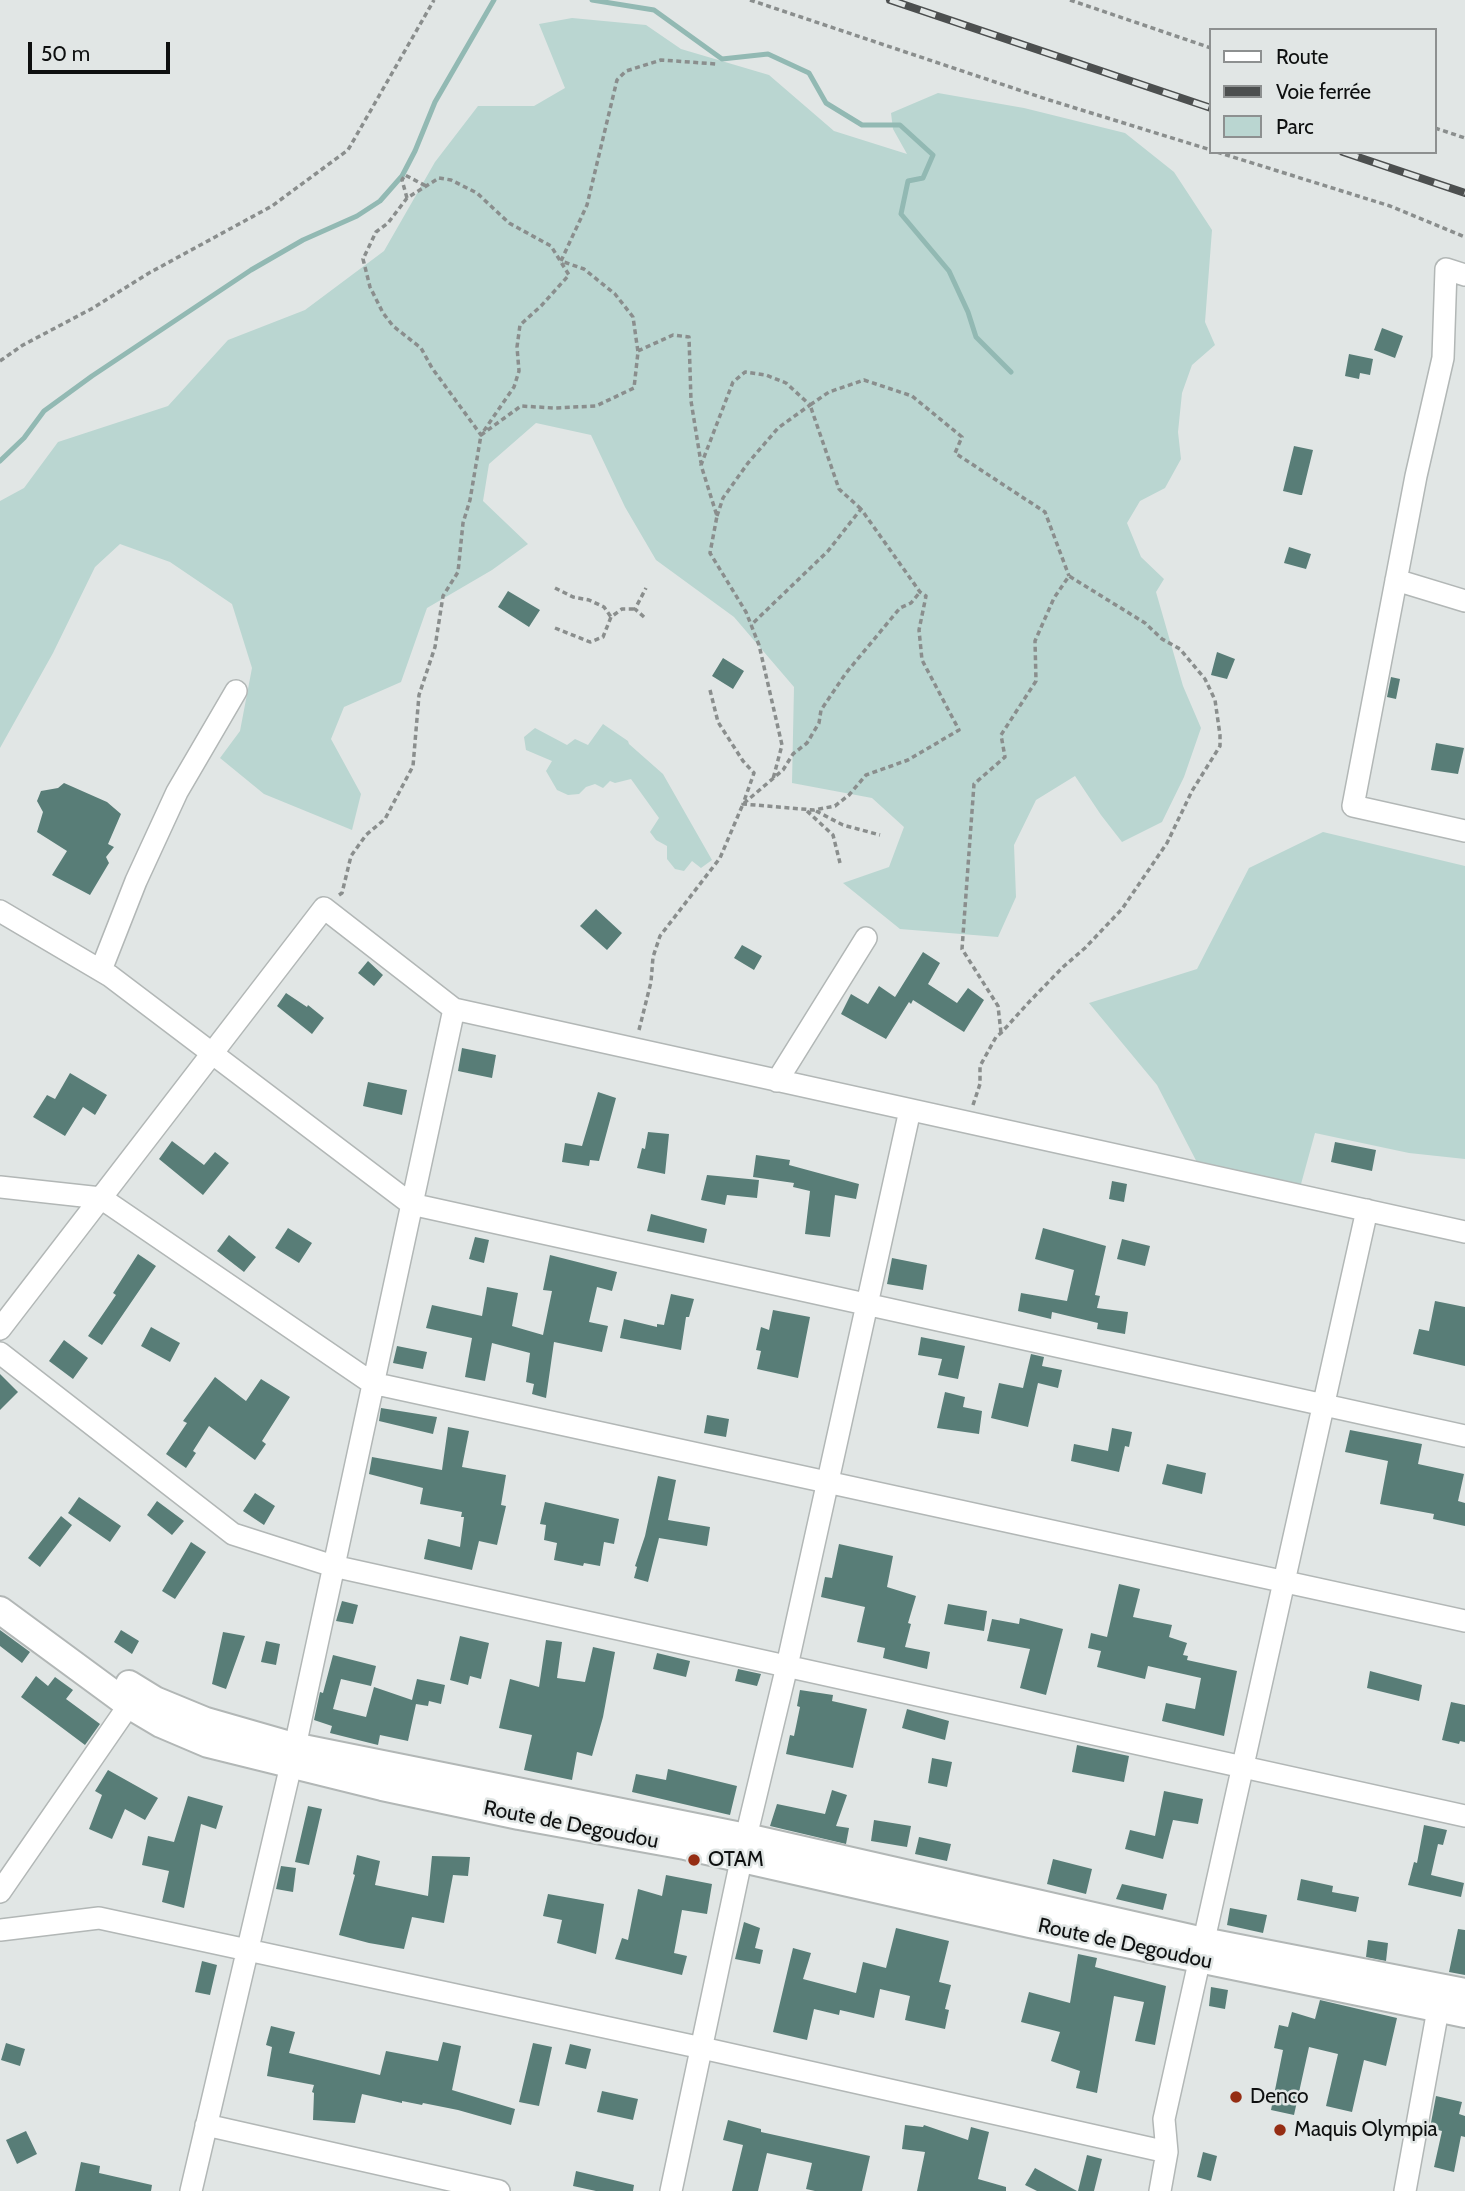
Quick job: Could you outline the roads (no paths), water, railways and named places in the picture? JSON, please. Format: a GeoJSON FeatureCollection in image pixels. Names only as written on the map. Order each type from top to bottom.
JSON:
{"type":"FeatureCollection","features":[{"type":"Feature","properties":{"kind":"main road","name":"Route de Degoudou"},"geometry":{"type":"LineString","coordinates":[[0,1592],[155,1700],[292,1756]]}},
{"type":"Feature","properties":{"kind":"main road","name":"Route de Degoudou"},"geometry":{"type":"LineString","coordinates":[[0,1610],[129,1705],[161,1724],[208,1744],[292,1756],[519,1816],[744,1847],[1201,1951],[1448,1996],[1465,2014]]}},
{"type":"Feature","properties":{"kind":"street"},"geometry":{"type":"LineString","coordinates":[[1465,275],[1446,269],[1443,358],[1416,476],[1353,806],[1465,831]]}},
{"type":"Feature","properties":{"kind":"street"},"geometry":{"type":"LineString","coordinates":[[1396,580],[1465,601]]}},
{"type":"Feature","properties":{"kind":"street"},"geometry":{"type":"LineString","coordinates":[[101,970],[136,881],[177,792],[236,691]]}},
{"type":"Feature","properties":{"kind":"street"},"geometry":{"type":"LineString","coordinates":[[0,1329],[324,908],[454,1009],[1465,1232]]}},
{"type":"Feature","properties":{"kind":"street"},"geometry":{"type":"LineString","coordinates":[[0,911],[101,970],[411,1204],[1465,1436]]}},
{"type":"Feature","properties":{"kind":"street"},"geometry":{"type":"LineString","coordinates":[[777,1081],[866,938]]}},
{"type":"Feature","properties":{"kind":"street"},"geometry":{"type":"LineString","coordinates":[[191,2191],[292,1756],[454,1009]]}},
{"type":"Feature","properties":{"kind":"street"},"geometry":{"type":"LineString","coordinates":[[671,2191],[744,1847],[787,1666],[910,1110]]}},
{"type":"Feature","properties":{"kind":"street"},"geometry":{"type":"LineString","coordinates":[[0,1187],[101,1198],[373,1383],[1465,1621]]}},
{"type":"Feature","properties":{"kind":"street"},"geometry":{"type":"LineString","coordinates":[[1160,2191],[1167,2152],[1164,2119],[1367,1210]]}},
{"type":"Feature","properties":{"kind":"street"},"geometry":{"type":"LineString","coordinates":[[0,1353],[233,1534],[333,1566],[1465,1816]]}},
{"type":"Feature","properties":{"kind":"street"},"geometry":{"type":"LineString","coordinates":[[0,1892],[129,1705]]}},
{"type":"Feature","properties":{"kind":"street"},"geometry":{"type":"LineString","coordinates":[[0,1930],[99,1918],[1167,2152]]}},
{"type":"Feature","properties":{"kind":"street"},"geometry":{"type":"LineString","coordinates":[[1405,2191],[1448,1996]]}},
{"type":"Feature","properties":{"kind":"street"},"geometry":{"type":"LineString","coordinates":[[206,2125],[499,2191]]}},
{"type":"Feature","properties":{"kind":"waterway"},"geometry":{"type":"LineString","coordinates":[[0,461],[24,438],[44,411],[92,376],[251,270],[303,240],[357,216],[380,201],[402,176],[435,102],[494,0]]}},
{"type":"Feature","properties":{"kind":"waterway"},"geometry":{"type":"LineString","coordinates":[[592,0],[654,10],[722,59],[768,54],[809,73],[826,103],[862,125],[900,125],[933,155],[923,178],[908,181],[901,214],[949,271],[976,337],[1011,372]]}},
{"type":"Feature","properties":{"kind":"railway"},"geometry":{"type":"LineString","coordinates":[[890,0],[1210,108]]}},
{"type":"Feature","properties":{"kind":"railway"},"geometry":{"type":"LineString","coordinates":[[1349,154],[1465,193]]}},
{"type":"Feature","properties":{"kind":"place","name":"OTAM"},"geometry":{"type":"Point","coordinates":[694,1860]}},
{"type":"Feature","properties":{"kind":"place","name":"Denco"},"geometry":{"type":"Point","coordinates":[1236,2097]}},
{"type":"Feature","properties":{"kind":"place","name":"Maquis Olympia"},"geometry":{"type":"Point","coordinates":[1280,2130]}}]}
